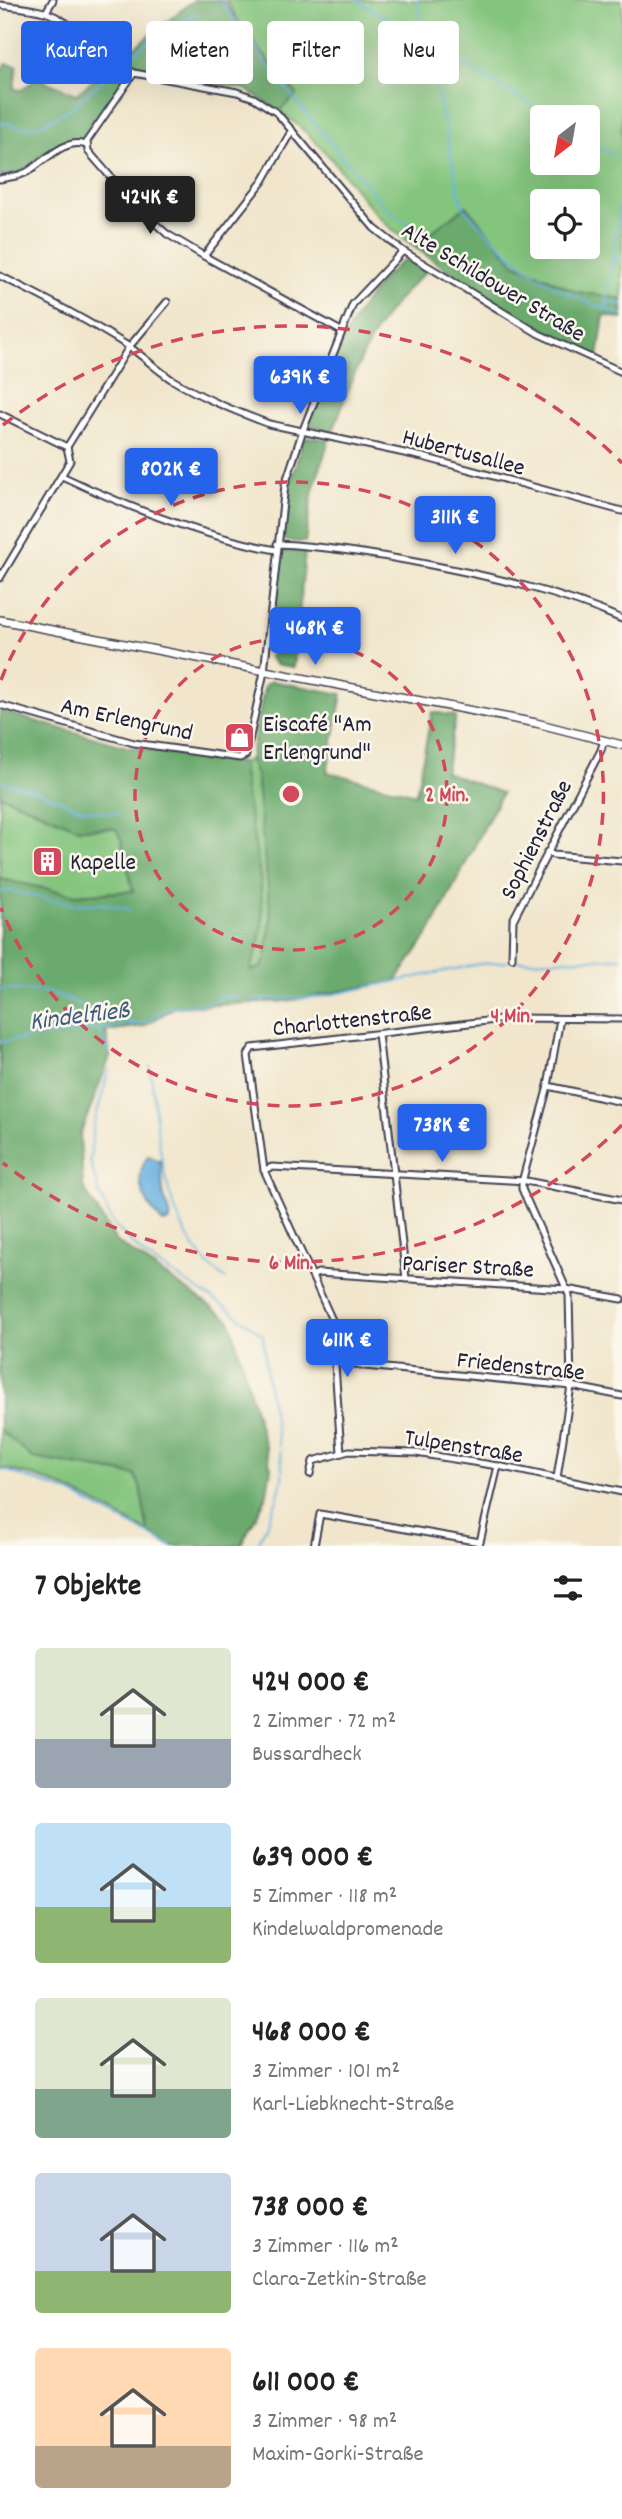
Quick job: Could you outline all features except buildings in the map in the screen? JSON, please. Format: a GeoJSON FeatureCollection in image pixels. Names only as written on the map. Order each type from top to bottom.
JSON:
{"type":"FeatureCollection","features":[{"type":"Feature","properties":{"kind":"street"},"geometry":{"type":"LineString","coordinates":[[0,5],[46,12],[53,0]]}},
{"type":"Feature","properties":{"kind":"street","name":"Alte Schildower Straße"},"geometry":{"type":"LineString","coordinates":[[46,12],[77,31],[134,74],[246,94],[277,113],[374,228],[403,251],[539,334],[622,373]]}},
{"type":"Feature","properties":{"kind":"street"},"geometry":{"type":"LineString","coordinates":[[86,145],[89,136],[134,74]]}},
{"type":"Feature","properties":{"kind":"street"},"geometry":{"type":"LineString","coordinates":[[204,256],[263,181],[292,130]]}},
{"type":"Feature","properties":{"kind":"street"},"geometry":{"type":"LineString","coordinates":[[0,179],[25,173],[65,147],[77,143],[86,145],[120,188],[167,234],[341,331]]}},
{"type":"Feature","properties":{"kind":"street"},"geometry":{"type":"LineString","coordinates":[[264,672],[281,498],[303,430],[353,304],[403,251]]}},
{"type":"Feature","properties":{"kind":"street","name":"Hubertusallee"},"geometry":{"type":"LineString","coordinates":[[0,276],[45,298],[129,347],[168,377],[215,402],[269,424],[422,457],[622,511]]}},
{"type":"Feature","properties":{"kind":"street"},"geometry":{"type":"LineString","coordinates":[[0,578],[71,461],[67,447],[129,347],[167,302]]}},
{"type":"Feature","properties":{"kind":"street"},"geometry":{"type":"LineString","coordinates":[[0,414],[67,447]]}},
{"type":"Feature","properties":{"kind":"street"},"geometry":{"type":"LineString","coordinates":[[62,476],[115,501],[181,526],[242,543],[381,555],[508,580],[594,607],[622,619]]}},
{"type":"Feature","properties":{"kind":"street"},"geometry":{"type":"LineString","coordinates":[[0,620],[536,723],[622,745]]}},
{"type":"Feature","properties":{"kind":"street","name":"Am Erlengrund"},"geometry":{"type":"LineString","coordinates":[[0,705],[134,743],[240,758],[247,752],[264,672]]}},
{"type":"Feature","properties":{"kind":"street","name":"Sophienstraße"},"geometry":{"type":"LineString","coordinates":[[512,958],[513,920],[601,751],[604,740]]}},
{"type":"Feature","properties":{"kind":"street"},"geometry":{"type":"LineString","coordinates":[[547,852],[553,855],[622,861]]}},
{"type":"Feature","properties":{"kind":"street","name":"Charlottenstraße"},"geometry":{"type":"LineString","coordinates":[[264,1170],[248,1055],[252,1048],[534,1016],[560,1019],[622,1019]]}},
{"type":"Feature","properties":{"kind":"street"},"geometry":{"type":"LineString","coordinates":[[557,1478],[571,1386],[569,1295],[522,1189],[522,1182],[548,1086],[560,1019]]}},
{"type":"Feature","properties":{"kind":"street"},"geometry":{"type":"LineString","coordinates":[[378,1034],[406,1279]]}},
{"type":"Feature","properties":{"kind":"street"},"geometry":{"type":"LineString","coordinates":[[548,1086],[622,1102]]}},
{"type":"Feature","properties":{"kind":"street"},"geometry":{"type":"LineString","coordinates":[[341,1453],[332,1320],[264,1170],[272,1167],[522,1182],[622,1200]]}},
{"type":"Feature","properties":{"kind":"street","name":"Pariser Straße"},"geometry":{"type":"LineString","coordinates":[[312,1276],[318,1273],[566,1289],[622,1299]]}},
{"type":"Feature","properties":{"kind":"street","name":"Friedenstraße"},"geometry":{"type":"LineString","coordinates":[[333,1359],[365,1366],[571,1386],[622,1396]]}},
{"type":"Feature","properties":{"kind":"street","name":"Tulpenstraße"},"geometry":{"type":"LineString","coordinates":[[310,1474],[313,1461],[341,1453],[366,1450],[404,1452],[498,1466],[622,1492]]}},
{"type":"Feature","properties":{"kind":"street"},"geometry":{"type":"LineString","coordinates":[[314,1546],[320,1514],[480,1544],[498,1466]]}},
{"type":"Feature","properties":{"kind":"green space"},"geometry":{"type":"Polygon","coordinates":[[[194,0],[222,0],[237,21],[168,21],[194,0]]]}},
{"type":"Feature","properties":{"kind":"green space"},"geometry":{"type":"Polygon","coordinates":[[[226,0],[622,0],[622,299],[577,292],[514,263],[466,206],[413,246],[380,218],[308,134],[279,111],[297,94],[288,84],[364,84],[364,21],[267,21],[267,59],[253,42],[253,21],[238,21],[226,0]]]}},
{"type":"Feature","properties":{"kind":"green space"},"geometry":{"type":"Polygon","coordinates":[[[146,38],[146,71],[132,68],[132,49],[146,38]]]}},
{"type":"Feature","properties":{"kind":"green space"},"geometry":{"type":"Polygon","coordinates":[[[253,42],[267,59],[267,84],[288,84],[297,95],[279,111],[245,89],[218,84],[253,84],[253,42]]]}},
{"type":"Feature","properties":{"kind":"green space"},"geometry":{"type":"Polygon","coordinates":[[[6,63],[17,65],[14,89],[22,90],[30,84],[52,84],[76,94],[89,84],[122,84],[84,140],[53,148],[20,172],[0,176],[0,72],[6,63]]]}},
{"type":"Feature","properties":{"kind":"green space"},"geometry":{"type":"Polygon","coordinates":[[[466,206],[514,263],[577,292],[622,299],[622,319],[604,315],[598,358],[487,298],[413,246],[466,206]]]}},
{"type":"Feature","properties":{"kind":"green space"},"geometry":{"type":"Polygon","coordinates":[[[403,260],[410,260],[426,272],[392,307],[379,325],[359,365],[333,431],[313,427],[310,422],[327,378],[357,314],[370,295],[403,260]]]}},
{"type":"Feature","properties":{"kind":"green space"},"geometry":{"type":"Polygon","coordinates":[[[310,437],[329,440],[313,490],[305,542],[286,541],[281,537],[290,485],[303,440],[310,437]]]}},
{"type":"Feature","properties":{"kind":"green space"},"geometry":{"type":"Polygon","coordinates":[[[285,551],[305,552],[294,667],[275,664],[270,658],[280,556],[285,551]]]}},
{"type":"Feature","properties":{"kind":"green space"},"geometry":{"type":"Polygon","coordinates":[[[271,681],[342,694],[327,772],[416,794],[432,712],[456,716],[445,772],[502,793],[431,930],[396,981],[288,1001],[175,1007],[144,1026],[106,1031],[110,1057],[80,1135],[83,1187],[116,1241],[230,1320],[271,1468],[266,1498],[240,1546],[171,1546],[148,1532],[140,1486],[135,1475],[33,1458],[0,1430],[0,879],[76,895],[133,891],[117,830],[80,829],[0,795],[0,711],[127,747],[242,763],[262,904],[261,936],[250,971],[261,968],[266,958],[271,917],[256,775],[250,759],[265,685],[271,681]]]}},
{"type":"Feature","properties":{"kind":"green space"},"geometry":{"type":"Polygon","coordinates":[[[250,759],[256,775],[271,917],[266,958],[261,968],[249,971],[259,945],[262,926],[261,880],[245,798],[242,763],[250,759]]]}},
{"type":"Feature","properties":{"kind":"green space"},"geometry":{"type":"Polygon","coordinates":[[[0,795],[80,829],[117,830],[133,891],[76,895],[0,879],[0,795]]]}},
{"type":"Feature","properties":{"kind":"green space"},"geometry":{"type":"Polygon","coordinates":[[[0,1430],[54,1461],[135,1475],[140,1486],[148,1532],[58,1485],[0,1468],[0,1430]]]}},
{"type":"Feature","properties":{"kind":"water"},"geometry":{"type":"Polygon","coordinates":[[[148,1156],[160,1161],[164,1196],[170,1216],[170,1221],[163,1223],[143,1192],[141,1174],[148,1156]]]}},
{"type":"Feature","properties":{"kind":"waterway"},"geometry":{"type":"LineString","coordinates":[[220,0],[291,95],[389,212],[430,236]]}},
{"type":"Feature","properties":{"kind":"waterway"},"geometry":{"type":"LineString","coordinates":[[357,0],[531,105]]}},
{"type":"Feature","properties":{"kind":"waterway"},"geometry":{"type":"LineString","coordinates":[[417,0],[462,205],[521,263],[554,286],[592,304]]}},
{"type":"Feature","properties":{"kind":"waterway","name":"Kindelfließ"},"geometry":{"type":"LineString","coordinates":[[132,55],[166,28],[197,13],[193,15]]}},
{"type":"Feature","properties":{"kind":"waterway","name":"Kindelfließ"},"geometry":{"type":"LineString","coordinates":[[0,122],[27,127],[38,125],[62,113],[98,84]]}},
{"type":"Feature","properties":{"kind":"waterway"},"geometry":{"type":"LineString","coordinates":[[600,147],[614,155]]}},
{"type":"Feature","properties":{"kind":"waterway"},"geometry":{"type":"LineString","coordinates":[[605,310],[622,195]]}},
{"type":"Feature","properties":{"kind":"waterway"},"geometry":{"type":"LineString","coordinates":[[613,260],[622,259]]}},
{"type":"Feature","properties":{"kind":"waterway"},"geometry":{"type":"LineString","coordinates":[[609,302],[622,304]]}},
{"type":"Feature","properties":{"kind":"waterway"},"geometry":{"type":"LineString","coordinates":[[595,305],[622,315]]}},
{"type":"Feature","properties":{"kind":"waterway"},"geometry":{"type":"LineString","coordinates":[[0,781],[37,791],[82,809],[118,814]]}},
{"type":"Feature","properties":{"kind":"waterway"},"geometry":{"type":"LineString","coordinates":[[0,892],[12,891],[71,904],[108,904],[130,910]]}},
{"type":"Feature","properties":{"kind":"waterway"},"geometry":{"type":"LineString","coordinates":[[518,961],[622,958]]}},
{"type":"Feature","properties":{"kind":"waterway"},"geometry":{"type":"LineString","coordinates":[[252,1000],[320,997],[479,964],[507,962]]}},
{"type":"Feature","properties":{"kind":"waterway"},"geometry":{"type":"LineString","coordinates":[[0,989],[50,992],[136,1024]]}},
{"type":"Feature","properties":{"kind":"waterway","name":"Kindelfließ"},"geometry":{"type":"LineString","coordinates":[[0,1042],[145,1023],[170,1007],[206,1004],[225,996],[240,998]]}},
{"type":"Feature","properties":{"kind":"waterway"},"geometry":{"type":"LineString","coordinates":[[98,1030],[109,1053]]}},
{"type":"Feature","properties":{"kind":"waterway","name":"Kindelfließ"},"geometry":{"type":"LineString","coordinates":[[150,1065],[161,1152],[175,1210],[188,1237],[204,1260],[226,1279]]}},
{"type":"Feature","properties":{"kind":"waterway","name":"Kindelfließ"},"geometry":{"type":"LineString","coordinates":[[109,1069],[93,1128],[90,1161],[100,1195],[113,1224],[145,1256],[230,1310],[263,1335],[267,1378],[279,1446]]}},
{"type":"Feature","properties":{"kind":"waterway","name":"Kindelfließ"},"geometry":{"type":"LineString","coordinates":[[257,1546],[280,1488],[280,1451]]}},
{"type":"Feature","properties":{"kind":"waterway"},"geometry":{"type":"LineString","coordinates":[[0,1470],[70,1493],[171,1546]]}},
{"type":"Feature","properties":{"kind":"place","name":"Eiscafé \"Am Erlengrund\""},"geometry":{"type":"Point","coordinates":[240,737]}},
{"type":"Feature","properties":{"kind":"place","name":"Kapelle"},"geometry":{"type":"Point","coordinates":[47,861]}}]}
